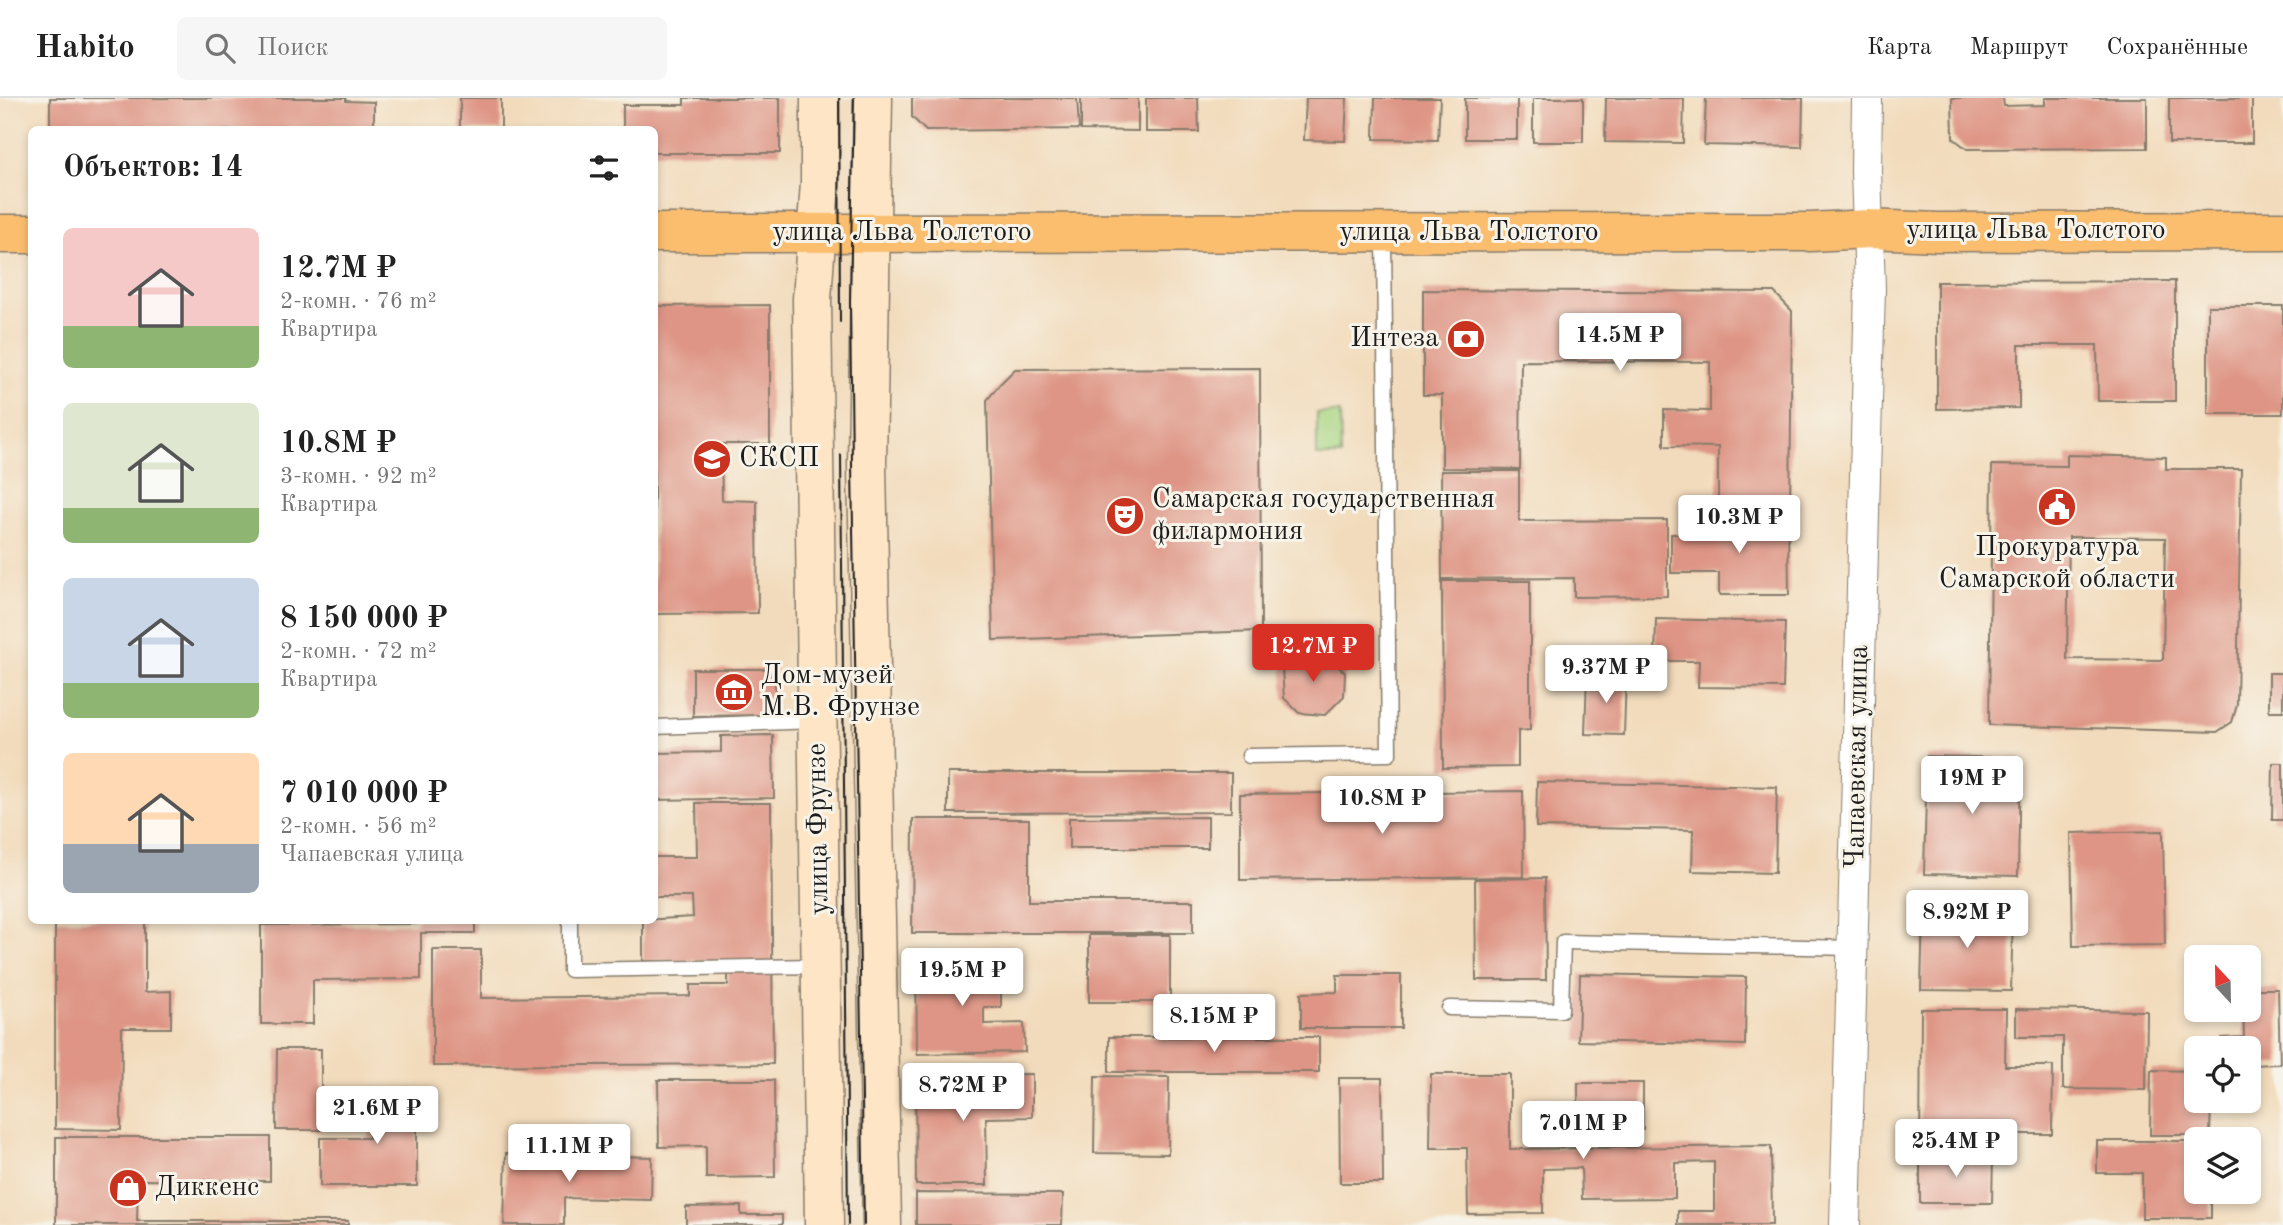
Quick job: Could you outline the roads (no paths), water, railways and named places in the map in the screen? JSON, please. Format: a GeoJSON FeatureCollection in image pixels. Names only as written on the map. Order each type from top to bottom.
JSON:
{"type":"FeatureCollection","features":[{"type":"Feature","properties":{"kind":"main road","name":"улица Фрунзе"},"geometry":{"type":"LineString","coordinates":[[820,98],[812,299],[824,1225]]}},
{"type":"Feature","properties":{"kind":"main road","name":"улица Фрунзе"},"geometry":{"type":"LineString","coordinates":[[873,98],[867,466],[882,1225]]}},
{"type":"Feature","properties":{"kind":"main road","name":"улица Льва Толстого"},"geometry":{"type":"LineString","coordinates":[[658,233],[1796,233],[1869,229],[1938,232],[2283,232]]}},
{"type":"Feature","properties":{"kind":"main road"},"geometry":{"type":"LineString","coordinates":[[0,234],[28,234]]}},
{"type":"Feature","properties":{"kind":"street","name":"Чапаевская улица"},"geometry":{"type":"LineString","coordinates":[[1845,1225],[1870,288],[1866,171],[1867,98]]}},
{"type":"Feature","properties":{"kind":"lane"},"geometry":{"type":"LineString","coordinates":[[1249,756],[1389,754],[1384,233]]}},
{"type":"Feature","properties":{"kind":"lane"},"geometry":{"type":"LineString","coordinates":[[658,727],[817,720]]}},
{"type":"Feature","properties":{"kind":"lane"},"geometry":{"type":"LineString","coordinates":[[570,924],[570,970],[820,966]]}},
{"type":"Feature","properties":{"kind":"lane"},"geometry":{"type":"LineString","coordinates":[[1449,1009],[1561,1010],[1563,943],[1853,948]]}},
{"type":"Feature","properties":{"kind":"tram line"},"geometry":{"type":"LineString","coordinates":[[839,98],[840,322]]}},
{"type":"Feature","properties":{"kind":"tram line"},"geometry":{"type":"LineString","coordinates":[[854,98],[850,302],[864,1225]]}},
{"type":"Feature","properties":{"kind":"tram line"},"geometry":{"type":"LineString","coordinates":[[841,455],[848,1225]]}},
{"type":"Feature","properties":{"kind":"place","name":"Интеза"},"geometry":{"type":"Point","coordinates":[1466,339]}},
{"type":"Feature","properties":{"kind":"place","name":"СКСП"},"geometry":{"type":"Point","coordinates":[712,459]}},
{"type":"Feature","properties":{"kind":"place","name":"Прокуратура Самарской области"},"geometry":{"type":"Point","coordinates":[2057,507]}},
{"type":"Feature","properties":{"kind":"place","name":"Самарская государственная филармония"},"geometry":{"type":"Point","coordinates":[1125,516]}},
{"type":"Feature","properties":{"kind":"place","name":"Дом-музей М.В. Фрунзе"},"geometry":{"type":"Point","coordinates":[734,692]}},
{"type":"Feature","properties":{"kind":"place","name":"Диккенс"},"geometry":{"type":"Point","coordinates":[128,1188]}}]}
